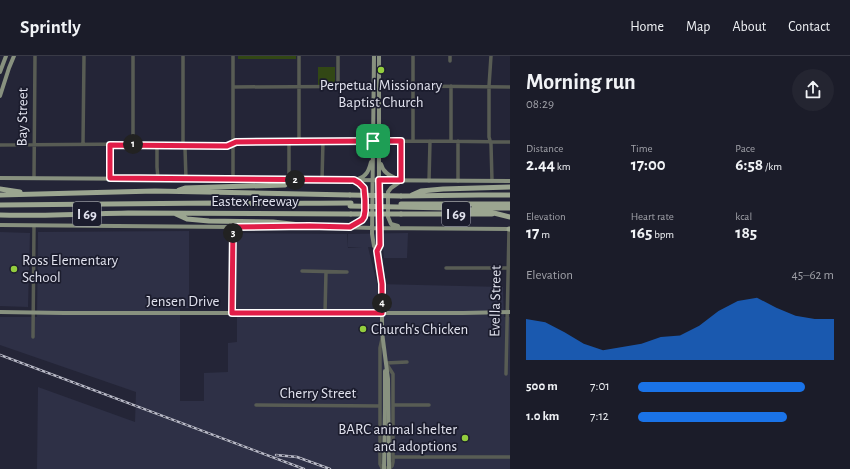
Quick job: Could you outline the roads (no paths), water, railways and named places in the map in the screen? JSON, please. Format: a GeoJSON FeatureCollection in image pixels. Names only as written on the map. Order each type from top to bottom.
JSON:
{"type":"FeatureCollection","features":[{"type":"Feature","properties":{"kind":"highway"},"geometry":{"type":"LineString","coordinates":[[174,192],[185,188],[285,185],[289,180]]}},
{"type":"Feature","properties":{"kind":"highway"},"geometry":{"type":"LineString","coordinates":[[409,196],[421,191],[443,189],[510,187]]}},
{"type":"Feature","properties":{"kind":"highway"},"geometry":{"type":"LineString","coordinates":[[0,189],[37,194]]}},
{"type":"Feature","properties":{"kind":"highway","name":"Eastex Freeway"},"geometry":{"type":"LineString","coordinates":[[0,195],[174,192],[401,196],[510,195]]}},
{"type":"Feature","properties":{"kind":"highway","name":"I 69"},"geometry":{"type":"LineString","coordinates":[[0,205],[292,203],[447,208],[510,208]]}},
{"type":"Feature","properties":{"kind":"highway","name":"I 69"},"geometry":{"type":"LineString","coordinates":[[350,205],[510,204]]}},
{"type":"Feature","properties":{"kind":"highway"},"geometry":{"type":"LineString","coordinates":[[447,208],[486,211],[510,215]]}},
{"type":"Feature","properties":{"kind":"highway"},"geometry":{"type":"LineString","coordinates":[[173,213],[187,219],[209,221],[273,222],[309,226]]}},
{"type":"Feature","properties":{"kind":"highway","name":"Eastex Freeway"},"geometry":{"type":"LineString","coordinates":[[0,215],[35,216],[173,213],[510,215]]}},
{"type":"Feature","properties":{"kind":"main road"},"geometry":{"type":"LineString","coordinates":[[0,72],[6,56]]}},
{"type":"Feature","properties":{"kind":"main road"},"geometry":{"type":"LineString","coordinates":[[0,96],[1,88],[8,68],[14,56]]}},
{"type":"Feature","properties":{"kind":"main road"},"geometry":{"type":"LineString","coordinates":[[374,56],[372,234],[374,246],[377,251],[382,284],[382,338],[386,362],[385,379],[389,469]]}},
{"type":"Feature","properties":{"kind":"main road"},"geometry":{"type":"LineString","coordinates":[[377,251],[380,245],[379,56]]}},
{"type":"Feature","properties":{"kind":"main road"},"geometry":{"type":"LineString","coordinates":[[354,180],[367,174],[373,153]]}},
{"type":"Feature","properties":{"kind":"main road"},"geometry":{"type":"LineString","coordinates":[[379,156],[385,172],[401,180]]}},
{"type":"Feature","properties":{"kind":"main road"},"geometry":{"type":"LineString","coordinates":[[1,178],[510,181]]}},
{"type":"Feature","properties":{"kind":"main road"},"geometry":{"type":"LineString","coordinates":[[350,227],[362,220],[365,211],[364,188],[354,180]]}},
{"type":"Feature","properties":{"kind":"main road"},"geometry":{"type":"LineString","coordinates":[[400,227],[391,224],[388,217],[388,192],[401,180]]}},
{"type":"Feature","properties":{"kind":"main road"},"geometry":{"type":"LineString","coordinates":[[0,226],[309,226],[509,229]]}},
{"type":"Feature","properties":{"kind":"main road","name":"Jensen Drive"},"geometry":{"type":"LineString","coordinates":[[0,312],[508,312]]}},
{"type":"Feature","properties":{"kind":"main road"},"geometry":{"type":"LineString","coordinates":[[384,469],[387,406]]}},
{"type":"Feature","properties":{"kind":"street","name":"Bay Street"},"geometry":{"type":"LineString","coordinates":[[34,178],[35,56]]}},
{"type":"Feature","properties":{"kind":"street"},"geometry":{"type":"LineString","coordinates":[[83,144],[84,56]]}},
{"type":"Feature","properties":{"kind":"street"},"geometry":{"type":"LineString","coordinates":[[133,56],[133,144]]}},
{"type":"Feature","properties":{"kind":"street"},"geometry":{"type":"LineString","coordinates":[[183,56],[183,142],[185,148],[186,179]]}},
{"type":"Feature","properties":{"kind":"street"},"geometry":{"type":"LineString","coordinates":[[233,56],[233,179]]}},
{"type":"Feature","properties":{"kind":"street"},"geometry":{"type":"LineString","coordinates":[[299,56],[299,141]]}},
{"type":"Feature","properties":{"kind":"street"},"geometry":{"type":"LineString","coordinates":[[338,56],[338,86]]}},
{"type":"Feature","properties":{"kind":"street"},"geometry":{"type":"LineString","coordinates":[[413,56],[413,141]]}},
{"type":"Feature","properties":{"kind":"street"},"geometry":{"type":"LineString","coordinates":[[450,56],[450,61]]}},
{"type":"Feature","properties":{"kind":"street"},"geometry":{"type":"LineString","coordinates":[[491,56],[489,86],[489,137],[492,181]]}},
{"type":"Feature","properties":{"kind":"street"},"geometry":{"type":"LineString","coordinates":[[451,86],[451,141]]}},
{"type":"Feature","properties":{"kind":"street"},"geometry":{"type":"LineString","coordinates":[[233,87],[510,87]]}},
{"type":"Feature","properties":{"kind":"street"},"geometry":{"type":"LineString","coordinates":[[0,144],[227,146],[236,142],[299,141],[510,142]]}},
{"type":"Feature","properties":{"kind":"street"},"geometry":{"type":"LineString","coordinates":[[322,180],[323,141]]}},
{"type":"Feature","properties":{"kind":"street"},"geometry":{"type":"LineString","coordinates":[[401,141],[401,180]]}},
{"type":"Feature","properties":{"kind":"street"},"geometry":{"type":"LineString","coordinates":[[429,181],[430,141]]}},
{"type":"Feature","properties":{"kind":"street"},"geometry":{"type":"LineString","coordinates":[[458,141],[458,181]]}},
{"type":"Feature","properties":{"kind":"street"},"geometry":{"type":"LineString","coordinates":[[289,142],[289,180]]}},
{"type":"Feature","properties":{"kind":"street"},"geometry":{"type":"LineString","coordinates":[[110,145],[110,178]]}},
{"type":"Feature","properties":{"kind":"street"},"geometry":{"type":"LineString","coordinates":[[157,145],[158,179]]}},
{"type":"Feature","properties":{"kind":"street"},"geometry":{"type":"LineString","coordinates":[[32,337],[34,226]]}},
{"type":"Feature","properties":{"kind":"street"},"geometry":{"type":"LineString","coordinates":[[232,313],[233,227]]}},
{"type":"Feature","properties":{"kind":"street","name":"Evella Street"},"geometry":{"type":"LineString","coordinates":[[506,374],[509,229]]}},
{"type":"Feature","properties":{"kind":"street"},"geometry":{"type":"LineString","coordinates":[[446,268],[508,268]]}},
{"type":"Feature","properties":{"kind":"street"},"geometry":{"type":"LineString","coordinates":[[302,271],[347,272]]}},
{"type":"Feature","properties":{"kind":"street"},"geometry":{"type":"LineString","coordinates":[[326,272],[326,313]]}},
{"type":"Feature","properties":{"kind":"street"},"geometry":{"type":"LineString","coordinates":[[382,338],[380,348],[387,406],[393,457],[391,467],[383,468],[380,464],[387,406],[392,374],[386,362],[407,362]]}},
{"type":"Feature","properties":{"kind":"street","name":"Cherry Street"},"geometry":{"type":"LineString","coordinates":[[256,406],[429,405]]}},
{"type":"Feature","properties":{"kind":"street"},"geometry":{"type":"LineString","coordinates":[[393,457],[510,457]]}},
{"type":"Feature","properties":{"kind":"railway"},"geometry":{"type":"LineString","coordinates":[[0,355],[304,469]]}},
{"type":"Feature","properties":{"kind":"railway"},"geometry":{"type":"LineString","coordinates":[[276,455],[297,457],[330,469]]}},
{"type":"Feature","properties":{"kind":"place","name":"Perpetual Missionary Baptist Church"},"geometry":{"type":"Point","coordinates":[381,70]}},
{"type":"Feature","properties":{"kind":"place","name":"Ross Elementary School"},"geometry":{"type":"Point","coordinates":[14,269]}},
{"type":"Feature","properties":{"kind":"place","name":"Church's Chicken"},"geometry":{"type":"Point","coordinates":[363,329]}},
{"type":"Feature","properties":{"kind":"place","name":"BARC animal shelter and adoptions"},"geometry":{"type":"Point","coordinates":[465,438]}}]}
